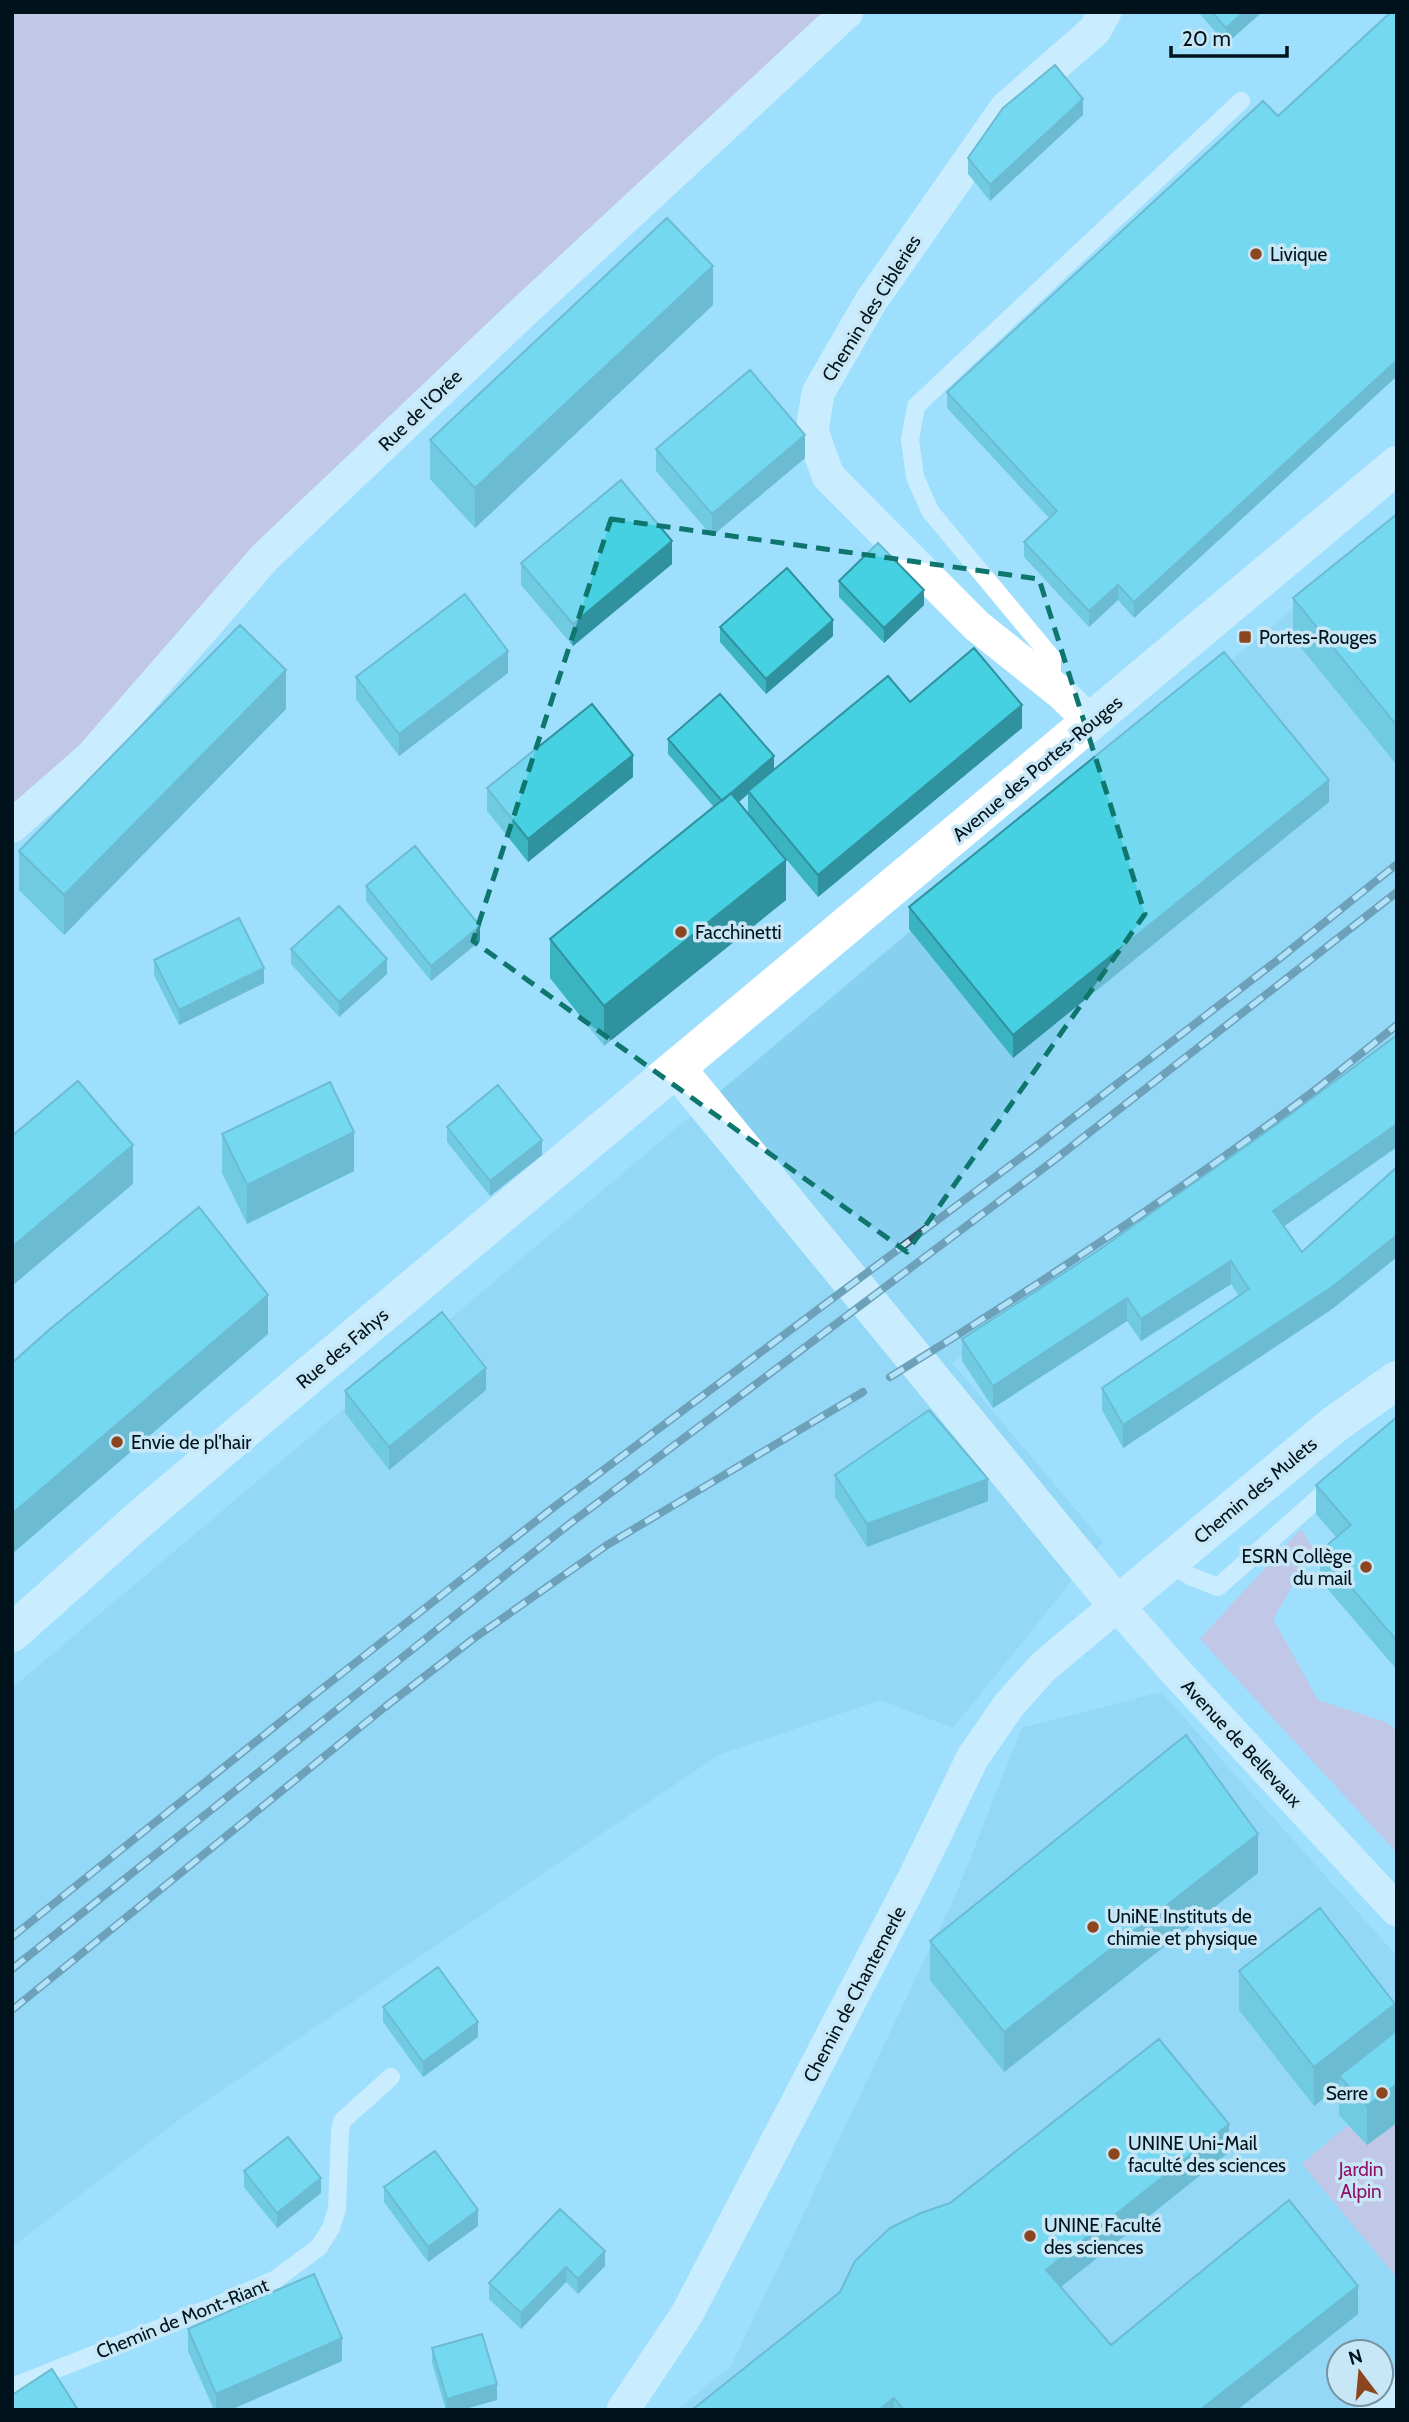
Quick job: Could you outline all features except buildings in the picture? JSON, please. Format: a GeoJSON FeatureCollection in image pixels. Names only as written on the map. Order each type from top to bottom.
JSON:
{"type":"FeatureCollection","features":[{"type":"Feature","properties":{"kind":"main road","name":"Avenue des Portes-Rouges"},"geometry":{"type":"LineString","coordinates":[[677,1069],[1397,466]]}},
{"type":"Feature","properties":{"kind":"main road","name":"Avenue de Bellevaux"},"geometry":{"type":"LineString","coordinates":[[677,1069],[1117,1605]]}},
{"type":"Feature","properties":{"kind":"main road","name":"Rue des Fahys"},"geometry":{"type":"LineString","coordinates":[[12,1633],[134,1524],[289,1392],[677,1069]]}},
{"type":"Feature","properties":{"kind":"main road","name":"Chemin des Mulets"},"geometry":{"type":"LineString","coordinates":[[1117,1605],[1335,1424],[1397,1380]]}},
{"type":"Feature","properties":{"kind":"street","name":"Rue de l'Orée"},"geometry":{"type":"LineString","coordinates":[[12,825],[90,758],[265,557],[520,315],[847,12]]}},
{"type":"Feature","properties":{"kind":"street","name":"Chemin des Cibleries"},"geometry":{"type":"LineString","coordinates":[[1091,722],[976,626],[828,476],[812,431],[818,393],[871,301],[990,130],[1006,108],[1095,30],[1105,12]]}},
{"type":"Feature","properties":{"kind":"street","name":"Avenue de Bellevaux"},"geometry":{"type":"LineString","coordinates":[[1117,1605],[1397,1910]]}},
{"type":"Feature","properties":{"kind":"street","name":"Chemin de Chantemerle"},"geometry":{"type":"LineString","coordinates":[[623,2410],[687,2314],[915,1876],[973,1757],[1009,1705],[1043,1667],[1117,1605]]}},
{"type":"Feature","properties":{"kind":"street"},"geometry":{"type":"LineString","coordinates":[[1374,2410],[1397,2392]]}},
{"type":"Feature","properties":{"kind":"lane"},"geometry":{"type":"LineString","coordinates":[[1052,687],[1052,658],[930,511],[915,477],[910,440],[916,407],[1241,101]]}},
{"type":"Feature","properties":{"kind":"lane"},"geometry":{"type":"LineString","coordinates":[[1168,1562],[1190,1576],[1219,1587],[1342,1477]]}},
{"type":"Feature","properties":{"kind":"lane","name":"Chemin de Mont-Riant"},"geometry":{"type":"LineString","coordinates":[[12,2387],[276,2279],[319,2247],[331,2228],[337,2209],[342,2121],[391,2077]]}},
{"type":"Feature","properties":{"kind":"highlighted area"},"geometry":{"type":"Polygon","coordinates":[[[611,519],[1039,579],[1145,914],[907,1252],[473,941],[611,519]]]}},
{"type":"Feature","properties":{"kind":"shaded area"},"geometry":{"type":"Polygon","coordinates":[[[1397,521],[1397,1049],[1282,1137],[952,1363],[1103,1542],[953,1728],[881,1700],[720,1754],[185,2115],[12,2247],[12,1688],[1397,521]]]}},
{"type":"Feature","properties":{"kind":"shaded area","name":"UNINE Uni-Mail faculté des sciences"},"geometry":{"type":"Polygon","coordinates":[[[1161,1692],[1397,1956],[1397,2367],[1395,2369],[1395,2338],[1325,2338],[1325,2408],[1346,2408],[1344,2410],[676,2410],[731,2366],[957,1892],[1022,1728],[1161,1692]]]}},
{"type":"Feature","properties":{"kind":"green space"},"geometry":{"type":"Polygon","coordinates":[[[12,12],[847,12],[12,826],[12,12]]]}},
{"type":"Feature","properties":{"kind":"green space"},"geometry":{"type":"Polygon","coordinates":[[[1301,1529],[1314,1550],[1273,1619],[1318,1700],[1385,1722],[1397,1730],[1397,1853],[1200,1639],[1301,1529]]]}},
{"type":"Feature","properties":{"kind":"green space","name":"Jardin Alpin"},"geometry":{"type":"Polygon","coordinates":[[[1397,2123],[1397,2278],[1302,2164],[1348,2125],[1367,2145],[1397,2123]]]}},
{"type":"Feature","properties":{"kind":"railway"},"geometry":{"type":"LineString","coordinates":[[12,1937],[554,1507],[1039,1144],[1279,959],[1397,864]]}},
{"type":"Feature","properties":{"kind":"railway"},"geometry":{"type":"LineString","coordinates":[[12,1969],[568,1525],[1053,1161],[1397,892]]}},
{"type":"Feature","properties":{"kind":"railway"},"geometry":{"type":"LineString","coordinates":[[890,1377],[1040,1282],[1187,1183],[1298,1103],[1397,1025]]}},
{"type":"Feature","properties":{"kind":"railway"},"geometry":{"type":"LineString","coordinates":[[12,2010],[385,1707],[473,1639],[607,1545],[863,1392]]}},
{"type":"Feature","properties":{"kind":"place","name":"Livique"},"geometry":{"type":"Point","coordinates":[1256,254]}},
{"type":"Feature","properties":{"kind":"place","name":"Portes-Rouges"},"geometry":{"type":"Point","coordinates":[1245,637]}},
{"type":"Feature","properties":{"kind":"place","name":"Facchinetti"},"geometry":{"type":"Point","coordinates":[681,932]}},
{"type":"Feature","properties":{"kind":"place","name":"Envie de pl'hair"},"geometry":{"type":"Point","coordinates":[117,1442]}},
{"type":"Feature","properties":{"kind":"place","name":"ESRN Collège du mail"},"geometry":{"type":"Point","coordinates":[1366,1567]}},
{"type":"Feature","properties":{"kind":"place","name":"UniNE Instituts de chimie et physique"},"geometry":{"type":"Point","coordinates":[1093,1927]}},
{"type":"Feature","properties":{"kind":"place","name":"Serre"},"geometry":{"type":"Point","coordinates":[1382,2093]}},
{"type":"Feature","properties":{"kind":"place","name":"UNINE Uni-Mail faculté des sciences"},"geometry":{"type":"Point","coordinates":[1114,2154]}},
{"type":"Feature","properties":{"kind":"place","name":"UNINE Faculté des sciences"},"geometry":{"type":"Point","coordinates":[1030,2236]}}]}
